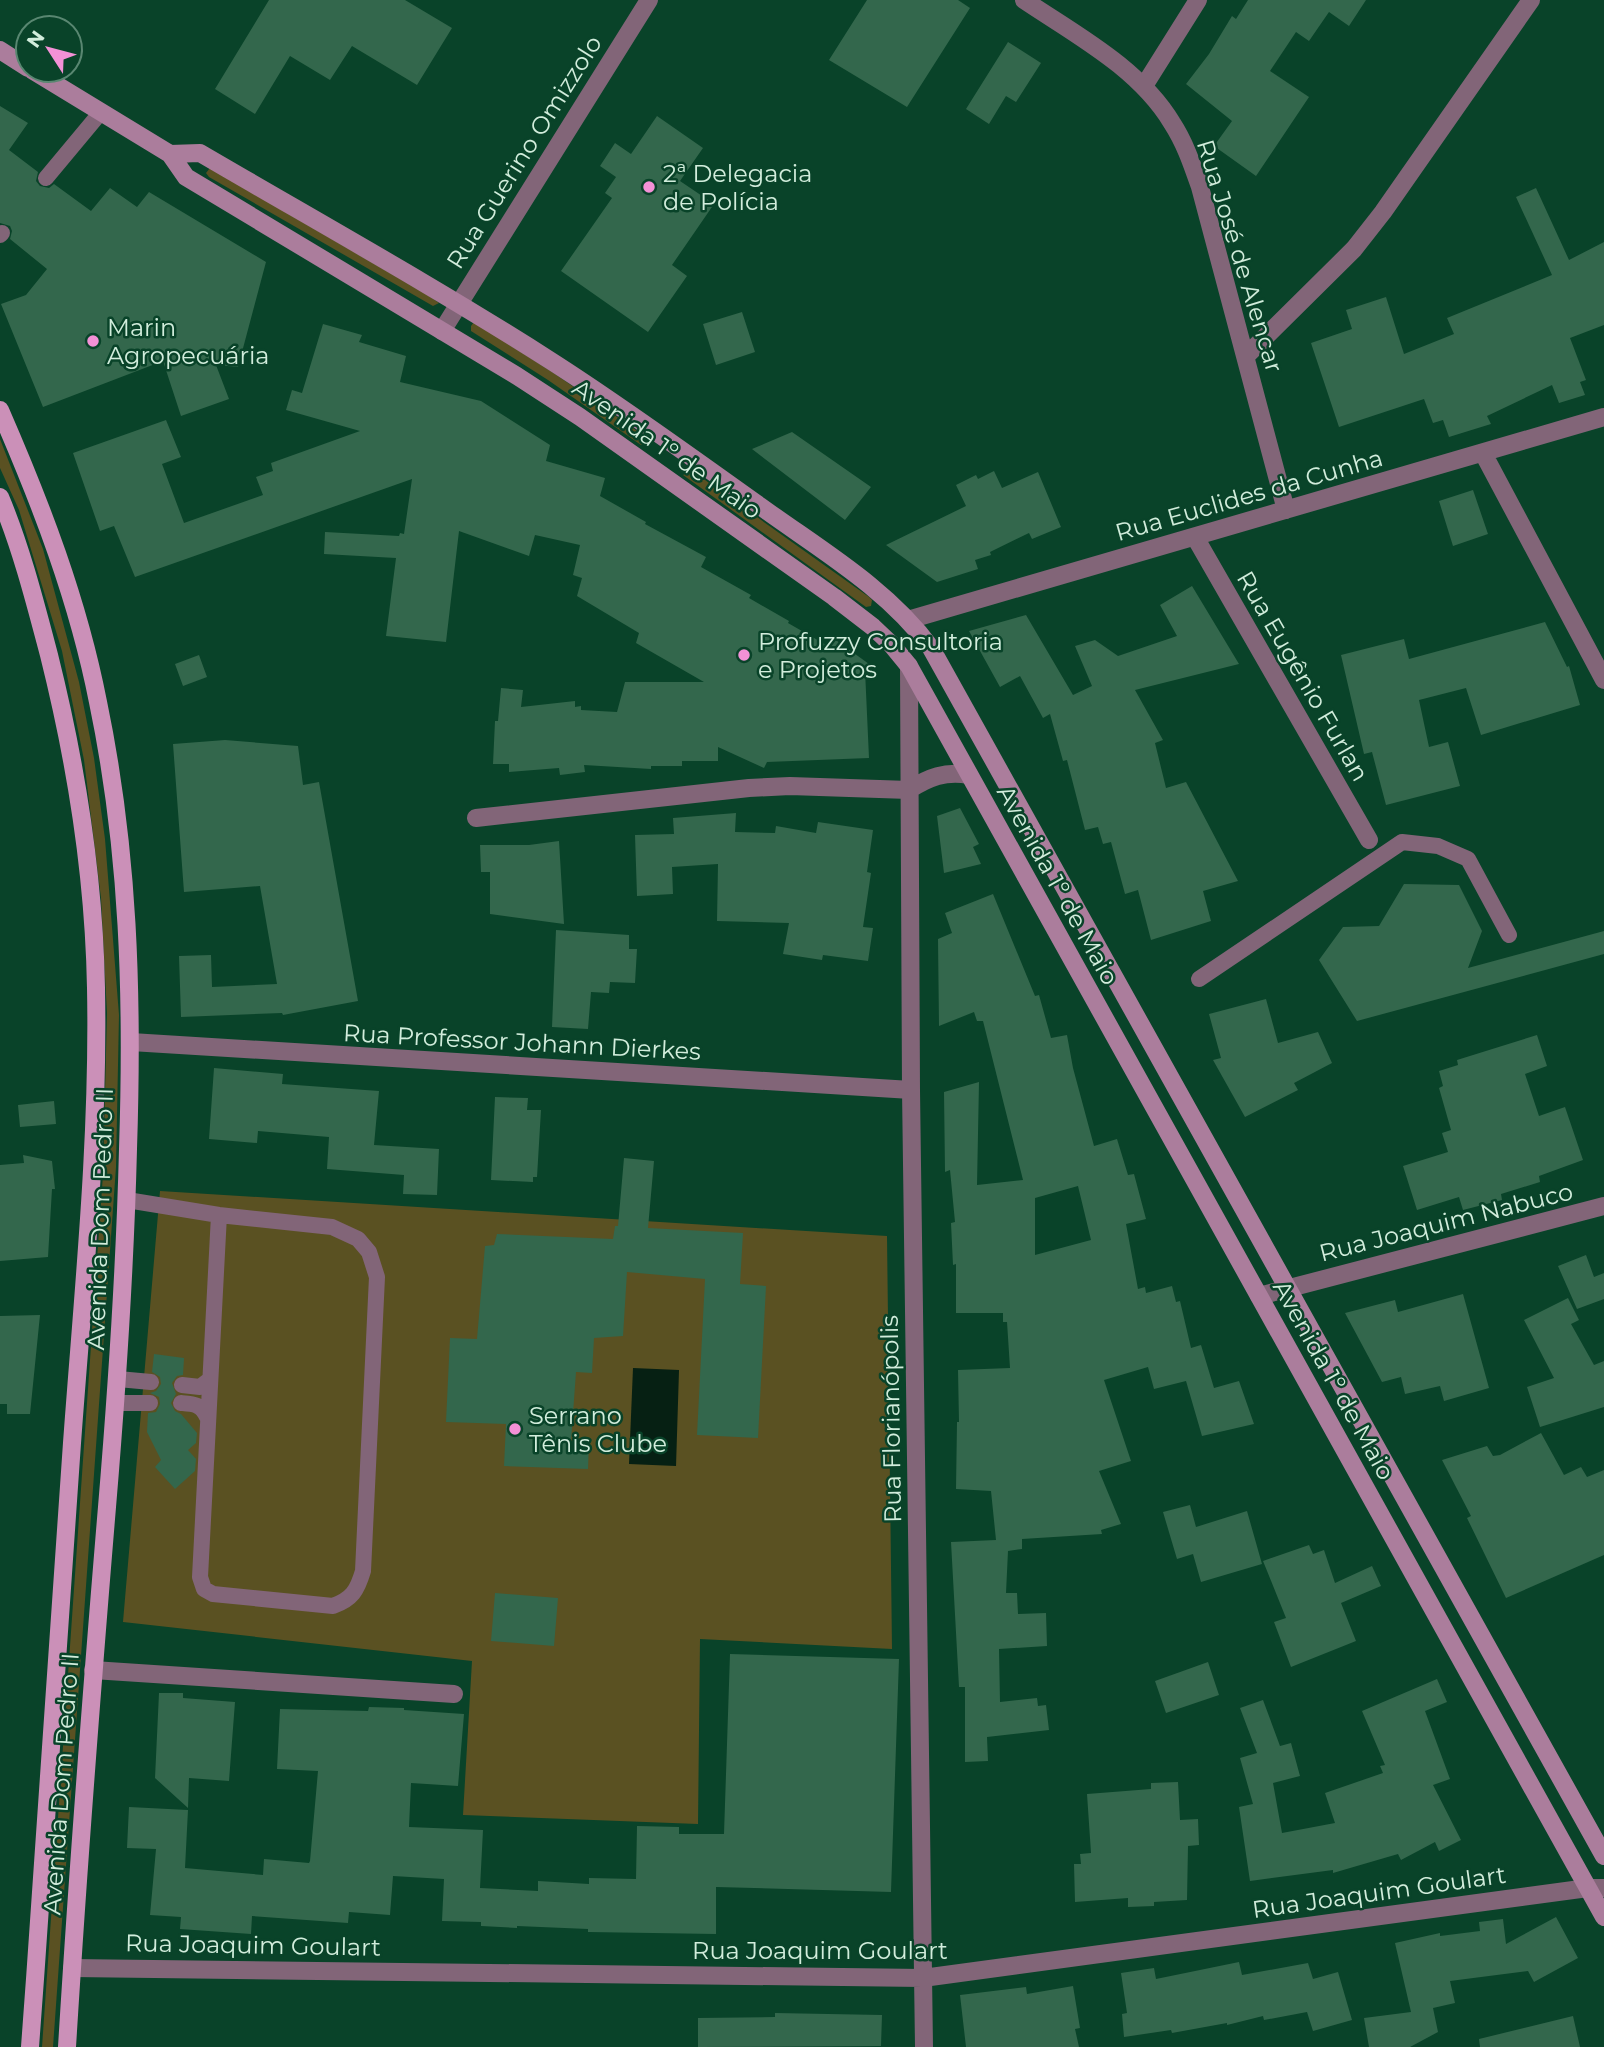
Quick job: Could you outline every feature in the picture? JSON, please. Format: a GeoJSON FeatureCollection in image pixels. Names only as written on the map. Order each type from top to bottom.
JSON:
{"type":"FeatureCollection","features":[{"type":"Feature","properties":{"kind":"main road","name":"Avenida 1º de Maio"},"geometry":{"type":"LineString","coordinates":[[55,84],[170,154],[186,177],[517,376],[652,467],[834,597],[891,644],[909,666],[1259,1296],[1596,1888],[1604,1917]]}},
{"type":"Feature","properties":{"kind":"main road","name":"Avenida 1º de Maio"},"geometry":{"type":"LineString","coordinates":[[170,154],[200,153],[553,362],[671,442],[877,592],[908,620],[931,648],[1604,1856]]}},
{"type":"Feature","properties":{"kind":"main road","name":"Avenida Dom Pedro II"},"geometry":{"type":"LineString","coordinates":[[0,410],[54,541],[98,698],[119,826],[131,989],[127,1200],[118,1379],[93,1670],[67,2047]]}},
{"type":"Feature","properties":{"kind":"main road"},"geometry":{"type":"LineString","coordinates":[[652,467],[671,442]]}},
{"type":"Feature","properties":{"kind":"main road","name":"Avenida Dom Pedro II"},"geometry":{"type":"LineString","coordinates":[[0,497],[43,632],[65,722],[77,784],[91,897],[96,987],[95,1080],[84,1275],[30,2047]]}},
{"type":"Feature","properties":{"kind":"main road"},"geometry":{"type":"LineString","coordinates":[[908,620],[909,666]]}},
{"type":"Feature","properties":{"kind":"street","name":"Rua Guerino Omizzolo"},"geometry":{"type":"LineString","coordinates":[[442,331],[649,0]]}},
{"type":"Feature","properties":{"kind":"street","name":"Rua José de Alencar"},"geometry":{"type":"LineString","coordinates":[[1024,0],[1109,57],[1144,86],[1171,121],[1187,149],[1200,187],[1286,510]]}},
{"type":"Feature","properties":{"kind":"street"},"geometry":{"type":"LineString","coordinates":[[1144,86],[1198,0]]}},
{"type":"Feature","properties":{"kind":"street"},"geometry":{"type":"LineString","coordinates":[[1246,356],[1354,249],[1531,0]]}},
{"type":"Feature","properties":{"kind":"street","name":"Rua Euclides da Cunha"},"geometry":{"type":"LineString","coordinates":[[908,620],[1604,417]]}},
{"type":"Feature","properties":{"kind":"street"},"geometry":{"type":"LineString","coordinates":[[1483,453],[1604,680]]}},
{"type":"Feature","properties":{"kind":"street","name":"Rua Eugênio Furlan"},"geometry":{"type":"LineString","coordinates":[[1195,537],[1369,840]]}},
{"type":"Feature","properties":{"kind":"street","name":"Rua Florianópolis"},"geometry":{"type":"LineString","coordinates":[[909,666],[911,1090],[924,2047]]}},
{"type":"Feature","properties":{"kind":"street"},"geometry":{"type":"LineString","coordinates":[[476,818],[749,788],[790,786],[909,790],[939,775],[953,772],[969,775]]}},
{"type":"Feature","properties":{"kind":"street","name":"Rua Professor Johann Dierkes"},"geometry":{"type":"LineString","coordinates":[[131,1042],[911,1090]]}},
{"type":"Feature","properties":{"kind":"street","name":"Rua Joaquim Nabuco"},"geometry":{"type":"LineString","coordinates":[[1259,1296],[1604,1206]]}},
{"type":"Feature","properties":{"kind":"street"},"geometry":{"type":"LineString","coordinates":[[93,1670],[454,1694]]}},
{"type":"Feature","properties":{"kind":"street","name":"Rua Joaquim Goulart"},"geometry":{"type":"LineString","coordinates":[[72,1968],[923,1979],[1596,1888]]}},
{"type":"Feature","properties":{"kind":"lane"},"geometry":{"type":"LineString","coordinates":[[46,178],[101,112]]}},
{"type":"Feature","properties":{"kind":"lane"},"geometry":{"type":"LineString","coordinates":[[1369,840],[1378,857]]}},
{"type":"Feature","properties":{"kind":"lane"},"geometry":{"type":"LineString","coordinates":[[1199,979],[1402,842],[1438,846],[1468,859],[1509,935]]}},
{"type":"Feature","properties":{"kind":"lane"},"geometry":{"type":"LineString","coordinates":[[127,1200],[219,1215],[332,1227],[358,1238],[369,1252],[377,1278],[363,1571],[356,1591],[348,1600],[333,1606],[214,1594],[204,1589],[200,1577],[219,1215]]}},
{"type":"Feature","properties":{"kind":"lane"},"geometry":{"type":"LineString","coordinates":[[118,1379],[151,1382]]}},
{"type":"Feature","properties":{"kind":"lane"},"geometry":{"type":"LineString","coordinates":[[182,1385],[200,1387],[209,1380]]}},
{"type":"Feature","properties":{"kind":"lane"},"geometry":{"type":"LineString","coordinates":[[116,1403],[150,1403]]}},
{"type":"Feature","properties":{"kind":"lane"},"geometry":{"type":"LineString","coordinates":[[181,1403],[197,1405],[207,1417]]}},
{"type":"Feature","properties":{"kind":"shaded area"},"geometry":{"type":"Polygon","coordinates":[[[210,168],[439,303],[433,306],[209,177],[206,173],[210,168]]]}},
{"type":"Feature","properties":{"kind":"shaded area"},"geometry":{"type":"Polygon","coordinates":[[[474,322],[653,442],[641,445],[548,380],[471,331],[474,322]]]}},
{"type":"Feature","properties":{"kind":"shaded area"},"geometry":{"type":"Polygon","coordinates":[[[0,439],[43,549],[79,682],[94,758],[105,839],[119,1015],[116,1167],[53,2047],[42,2047],[103,1174],[107,1013],[101,898],[84,760],[62,651],[19,510],[0,468],[0,439]]]}},
{"type":"Feature","properties":{"kind":"shaded area"},"geometry":{"type":"Polygon","coordinates":[[[691,470],[869,597],[872,600],[871,606],[866,607],[683,475],[691,470]]]}},
{"type":"Feature","properties":{"kind":"shaded area","name":"Serrano Tênis Clube"},"geometry":{"type":"Polygon","coordinates":[[[160,1191],[887,1236],[892,1649],[700,1639],[698,1824],[463,1815],[472,1661],[123,1622],[160,1191]]]}},
{"type":"Feature","properties":{"kind":"shaded area"},"geometry":{"type":"Polygon","coordinates":[[[633,1368],[679,1370],[676,1466],[629,1464],[633,1368]]]}},
{"type":"Feature","properties":{"kind":"building"},"geometry":{"type":"Polygon","coordinates":[[[269,0],[405,0],[452,28],[417,85],[352,46],[330,80],[290,56],[255,114],[215,89],[269,0]]]}},
{"type":"Feature","properties":{"kind":"building"},"geometry":{"type":"Polygon","coordinates":[[[867,0],[958,0],[970,8],[907,107],[829,60],[867,0]]]}},
{"type":"Feature","properties":{"kind":"building"},"geometry":{"type":"Polygon","coordinates":[[[1248,0],[1366,0],[1349,26],[1329,12],[1309,41],[1296,32],[1270,71],[1309,97],[1256,176],[1214,146],[1232,121],[1186,84],[1209,54],[1232,16],[1236,19],[1248,0]]]}},
{"type":"Feature","properties":{"kind":"building"},"geometry":{"type":"Polygon","coordinates":[[[1008,42],[1041,63],[1016,102],[1006,96],[989,124],[966,109],[1008,42]]]}},
{"type":"Feature","properties":{"kind":"building"},"geometry":{"type":"Polygon","coordinates":[[[0,106],[28,123],[9,150],[38,172],[36,181],[40,186],[49,188],[54,184],[91,211],[110,188],[137,207],[149,192],[266,262],[238,367],[216,365],[229,399],[181,416],[163,361],[43,407],[1,304],[26,295],[47,269],[10,239],[10,226],[0,223],[0,106]]]}},
{"type":"Feature","properties":{"kind":"building"},"geometry":{"type":"Polygon","coordinates":[[[657,116],[703,148],[680,181],[714,204],[672,265],[687,276],[648,332],[561,271],[612,198],[605,193],[616,177],[600,166],[615,143],[631,154],[657,116]]]}},
{"type":"Feature","properties":{"kind":"building"},"geometry":{"type":"Polygon","coordinates":[[[1536,188],[1569,260],[1604,242],[1604,325],[1570,338],[1586,380],[1580,382],[1585,395],[1559,403],[1552,385],[1487,416],[1491,424],[1449,437],[1443,420],[1433,423],[1424,399],[1339,427],[1311,343],[1352,329],[1346,310],[1386,297],[1404,354],[1454,334],[1447,318],[1552,275],[1516,197],[1536,188]]]}},
{"type":"Feature","properties":{"kind":"building"},"geometry":{"type":"Polygon","coordinates":[[[742,312],[755,352],[716,365],[703,324],[742,312]]]}},
{"type":"Feature","properties":{"kind":"building"},"geometry":{"type":"Polygon","coordinates":[[[323,324],[362,335],[359,342],[406,356],[400,382],[481,401],[550,445],[546,461],[605,478],[600,496],[706,557],[701,567],[751,595],[749,598],[789,621],[788,623],[828,646],[833,638],[869,664],[865,670],[869,758],[767,762],[764,768],[718,747],[718,761],[682,761],[682,766],[651,766],[651,769],[584,765],[585,772],[560,775],[559,768],[509,772],[509,764],[493,764],[495,721],[498,721],[501,688],[523,690],[521,707],[575,701],[575,707],[581,706],[581,710],[617,712],[625,682],[704,682],[636,643],[639,633],[577,596],[582,578],[573,575],[580,545],[535,535],[529,556],[459,531],[446,642],[386,636],[396,558],[324,554],[325,532],[399,536],[400,533],[404,534],[412,479],[135,577],[114,526],[100,531],[73,453],[166,420],[181,457],[162,464],[184,523],[263,495],[256,477],[273,471],[271,463],[360,431],[286,410],[292,390],[302,393],[323,324]]]}},
{"type":"Feature","properties":{"kind":"building"},"geometry":{"type":"Polygon","coordinates":[[[792,432],[871,487],[845,520],[752,449],[792,432]]]}},
{"type":"Feature","properties":{"kind":"building"},"geometry":{"type":"Polygon","coordinates":[[[994,471],[1002,488],[1038,472],[1061,527],[1032,539],[1029,533],[990,552],[991,555],[975,560],[978,569],[937,582],[886,545],[966,506],[956,485],[976,475],[978,479],[994,471]]]}},
{"type":"Feature","properties":{"kind":"building"},"geometry":{"type":"Polygon","coordinates":[[[1473,490],[1488,534],[1453,546],[1439,501],[1473,490]]]}},
{"type":"Feature","properties":{"kind":"building"},"geometry":{"type":"Polygon","coordinates":[[[1192,586],[1239,664],[1135,690],[1163,740],[1155,743],[1166,788],[1186,782],[1238,881],[1203,891],[1211,921],[1151,940],[1138,890],[1125,894],[1111,842],[1103,844],[1098,827],[1085,830],[1067,760],[1063,761],[1050,714],[1043,718],[1020,676],[1000,687],[969,631],[1026,615],[1073,695],[1092,686],[1075,646],[1095,640],[1118,656],[1177,636],[1160,605],[1192,586]]]}},
{"type":"Feature","properties":{"kind":"building"},"geometry":{"type":"Polygon","coordinates":[[[1545,622],[1567,667],[1569,666],[1580,705],[1481,735],[1466,688],[1419,700],[1429,747],[1448,742],[1460,786],[1386,805],[1372,752],[1364,754],[1341,655],[1404,639],[1409,659],[1545,622]]]}},
{"type":"Feature","properties":{"kind":"building"},"geometry":{"type":"Polygon","coordinates":[[[199,655],[207,677],[183,686],[175,664],[199,655]]]}},
{"type":"Feature","properties":{"kind":"building"},"geometry":{"type":"Polygon","coordinates":[[[225,740],[298,746],[303,785],[319,782],[358,1001],[283,1015],[181,1017],[179,956],[211,955],[212,987],[277,984],[260,886],[184,892],[173,744],[225,740]]]}},
{"type":"Feature","properties":{"kind":"building"},"geometry":{"type":"Polygon","coordinates":[[[960,808],[979,844],[973,847],[981,864],[944,873],[937,816],[960,808]]]}},
{"type":"Feature","properties":{"kind":"building"},"geometry":{"type":"Polygon","coordinates":[[[736,813],[735,832],[775,833],[776,826],[816,833],[818,822],[873,830],[867,872],[871,873],[863,927],[873,928],[868,961],[823,955],[822,960],[783,954],[789,923],[717,921],[718,864],[672,867],[673,894],[637,896],[635,835],[674,834],[673,818],[736,813]]]}},
{"type":"Feature","properties":{"kind":"building"},"geometry":{"type":"Polygon","coordinates":[[[559,841],[564,924],[490,914],[490,872],[481,872],[480,845],[529,845],[559,841]]]}},
{"type":"Feature","properties":{"kind":"building"},"geometry":{"type":"Polygon","coordinates":[[[1404,884],[1459,885],[1482,931],[1468,968],[1604,931],[1604,954],[1357,1021],[1319,960],[1343,927],[1379,926],[1404,884]]]}},
{"type":"Feature","properties":{"kind":"building"},"geometry":{"type":"Polygon","coordinates":[[[993,894],[1035,996],[1039,995],[1051,1038],[1067,1035],[1094,1146],[1117,1139],[1128,1175],[1134,1174],[1146,1219],[1126,1224],[1138,1289],[1145,1287],[1146,1293],[1172,1286],[1176,1302],[1180,1301],[1191,1348],[1201,1345],[1214,1388],[1239,1381],[1254,1424],[1202,1436],[1186,1381],[1154,1389],[1148,1367],[1104,1380],[1131,1461],[1099,1471],[1121,1524],[1101,1530],[1102,1534],[1022,1539],[1022,1549],[1008,1551],[1006,1593],[1017,1593],[1018,1614],[1046,1613],[1047,1646],[999,1649],[1000,1702],[1037,1698],[1038,1706],[1046,1705],[1049,1730],[987,1737],[988,1761],[965,1762],[965,1687],[959,1687],[951,1542],[996,1540],[991,1491],[956,1489],[958,1370],[1010,1368],[1007,1322],[1003,1322],[1003,1313],[956,1313],[956,1264],[953,1265],[951,1223],[955,1222],[950,1170],[945,1172],[944,1092],[979,1082],[977,1185],[1023,1180],[983,1021],[977,1021],[974,1012],[939,1026],[938,939],[952,933],[945,913],[993,894]],[[1078,1186],[1035,1198],[1035,1255],[1091,1240],[1078,1186]]]}},
{"type":"Feature","properties":{"kind":"building"},"geometry":{"type":"Polygon","coordinates":[[[556,930],[629,935],[629,949],[637,949],[635,983],[610,982],[609,993],[591,992],[588,1029],[552,1027],[556,930]]]}},
{"type":"Feature","properties":{"kind":"building"},"geometry":{"type":"Polygon","coordinates":[[[1266,999],[1278,1043],[1318,1032],[1332,1063],[1294,1083],[1298,1090],[1245,1117],[1213,1060],[1221,1058],[1209,1014],[1266,999]]]}},
{"type":"Feature","properties":{"kind":"building"},"geometry":{"type":"Polygon","coordinates":[[[1537,1035],[1547,1066],[1525,1074],[1539,1116],[1565,1107],[1583,1160],[1539,1176],[1540,1182],[1501,1194],[1502,1200],[1463,1210],[1459,1197],[1417,1210],[1403,1166],[1448,1152],[1442,1133],[1451,1130],[1439,1088],[1443,1086],[1439,1071],[1458,1065],[1457,1060],[1537,1035]]]}},
{"type":"Feature","properties":{"kind":"building"},"geometry":{"type":"Polygon","coordinates":[[[214,1068],[283,1074],[282,1084],[379,1091],[374,1145],[439,1149],[437,1195],[403,1194],[404,1175],[327,1169],[329,1137],[258,1131],[257,1143],[209,1139],[214,1068]]]}},
{"type":"Feature","properties":{"kind":"building"},"geometry":{"type":"Polygon","coordinates":[[[495,1097],[528,1098],[527,1110],[541,1110],[537,1177],[533,1177],[533,1182],[491,1180],[495,1097]]]}},
{"type":"Feature","properties":{"kind":"building"},"geometry":{"type":"Polygon","coordinates":[[[54,1101],[56,1124],[20,1127],[18,1105],[54,1101]]]}},
{"type":"Feature","properties":{"kind":"building"},"geometry":{"type":"Polygon","coordinates":[[[23,1155],[52,1161],[55,1189],[52,1189],[48,1257],[0,1261],[0,1165],[24,1163],[23,1155]]]}},
{"type":"Feature","properties":{"kind":"building"},"geometry":{"type":"Polygon","coordinates":[[[624,1158],[654,1161],[648,1228],[743,1233],[740,1284],[766,1286],[758,1438],[697,1435],[705,1279],[627,1272],[623,1336],[594,1338],[592,1373],[576,1372],[571,1441],[589,1442],[588,1469],[504,1466],[506,1424],[446,1422],[450,1338],[477,1339],[485,1246],[494,1245],[497,1234],[613,1239],[615,1226],[618,1226],[624,1158]]]}},
{"type":"Feature","properties":{"kind":"building"},"geometry":{"type":"Polygon","coordinates":[[[1586,1255],[1594,1277],[1604,1273],[1604,1299],[1577,1309],[1558,1266],[1586,1255]]]}},
{"type":"Feature","properties":{"kind":"building"},"geometry":{"type":"Polygon","coordinates":[[[1463,1294],[1489,1388],[1444,1401],[1440,1386],[1405,1394],[1401,1377],[1382,1382],[1345,1313],[1395,1300],[1398,1312],[1463,1294]]]}},
{"type":"Feature","properties":{"kind":"building"},"geometry":{"type":"Polygon","coordinates":[[[1568,1298],[1579,1320],[1571,1324],[1594,1365],[1604,1361],[1604,1407],[1540,1427],[1527,1387],[1554,1378],[1524,1320],[1568,1298]]]}},
{"type":"Feature","properties":{"kind":"building"},"geometry":{"type":"Polygon","coordinates":[[[40,1315],[30,1414],[7,1414],[7,1404],[0,1404],[0,1316],[40,1315]]]}},
{"type":"Feature","properties":{"kind":"building"},"geometry":{"type":"Polygon","coordinates":[[[154,1354],[184,1358],[183,1375],[177,1376],[172,1383],[176,1394],[171,1403],[175,1411],[181,1414],[197,1433],[196,1443],[188,1450],[196,1459],[195,1471],[175,1489],[155,1467],[161,1460],[147,1432],[148,1413],[156,1412],[160,1404],[159,1397],[150,1393],[156,1391],[161,1384],[160,1377],[152,1372],[154,1354]]]}},
{"type":"Feature","properties":{"kind":"building"},"geometry":{"type":"Polygon","coordinates":[[[1541,1433],[1564,1475],[1581,1467],[1587,1477],[1604,1470],[1604,1555],[1506,1598],[1467,1518],[1471,1516],[1442,1460],[1487,1446],[1493,1456],[1500,1455],[1541,1433]]]}},
{"type":"Feature","properties":{"kind":"building"},"geometry":{"type":"Polygon","coordinates":[[[1190,1505],[1196,1527],[1247,1511],[1262,1564],[1201,1582],[1193,1554],[1177,1559],[1163,1512],[1190,1505]]]}},
{"type":"Feature","properties":{"kind":"building"},"geometry":{"type":"Polygon","coordinates":[[[1309,1545],[1313,1554],[1324,1550],[1335,1583],[1372,1566],[1381,1586],[1341,1603],[1356,1641],[1291,1667],[1274,1622],[1286,1618],[1263,1561],[1309,1545]]]}},
{"type":"Feature","properties":{"kind":"building"},"geometry":{"type":"Polygon","coordinates":[[[495,1593],[558,1598],[554,1646],[491,1641],[495,1593]]]}},
{"type":"Feature","properties":{"kind":"building"},"geometry":{"type":"Polygon","coordinates":[[[730,1654],[899,1659],[891,1892],[716,1887],[716,1934],[588,1932],[588,1929],[517,1928],[481,1926],[481,1922],[442,1921],[444,1879],[393,1876],[390,1915],[349,1912],[348,1923],[252,1916],[251,1934],[180,1929],[181,1917],[150,1915],[156,1849],[127,1848],[129,1807],[188,1810],[185,1868],[263,1875],[264,1859],[309,1863],[318,1771],[277,1769],[280,1709],[368,1711],[369,1707],[464,1714],[458,1786],[411,1783],[409,1827],[483,1830],[480,1888],[538,1891],[538,1881],[589,1884],[589,1878],[636,1879],[637,1826],[679,1827],[679,1834],[724,1834],[730,1654]]]}},
{"type":"Feature","properties":{"kind":"building"},"geometry":{"type":"Polygon","coordinates":[[[1208,1662],[1219,1695],[1166,1713],[1155,1681],[1208,1662]]]}},
{"type":"Feature","properties":{"kind":"building"},"geometry":{"type":"Polygon","coordinates":[[[1437,1679],[1447,1702],[1425,1711],[1450,1779],[1433,1785],[1461,1840],[1439,1851],[1435,1842],[1401,1860],[1398,1854],[1333,1873],[1333,1870],[1250,1881],[1239,1807],[1253,1804],[1240,1758],[1257,1753],[1240,1708],[1263,1700],[1280,1746],[1291,1743],[1300,1776],[1273,1783],[1282,1833],[1335,1823],[1325,1793],[1383,1773],[1380,1766],[1385,1765],[1362,1711],[1437,1679]]]}},
{"type":"Feature","properties":{"kind":"building"},"geometry":{"type":"Polygon","coordinates":[[[159,1693],[183,1693],[183,1698],[235,1702],[229,1781],[189,1778],[188,1808],[155,1778],[159,1693]]]}},
{"type":"Feature","properties":{"kind":"building"},"geometry":{"type":"Polygon","coordinates":[[[1178,1782],[1180,1820],[1198,1819],[1199,1845],[1188,1846],[1187,1900],[1128,1907],[1128,1898],[1075,1902],[1074,1864],[1081,1864],[1080,1854],[1091,1853],[1087,1794],[1151,1789],[1151,1783],[1178,1782]]]}},
{"type":"Feature","properties":{"kind":"building"},"geometry":{"type":"Polygon","coordinates":[[[1556,1917],[1578,1958],[1534,1982],[1528,1971],[1450,1981],[1455,2003],[1433,2008],[1438,2032],[1410,2047],[1369,2047],[1364,2018],[1411,2012],[1395,1943],[1440,1933],[1440,1936],[1480,1931],[1479,1922],[1503,1919],[1506,1944],[1556,1917]]]}},
{"type":"Feature","properties":{"kind":"building"},"geometry":{"type":"Polygon","coordinates":[[[1239,1962],[1242,1975],[1308,1963],[1313,1979],[1338,1972],[1352,2020],[1313,2031],[1307,2012],[1264,2020],[1263,2016],[1227,2025],[1172,2033],[1171,2030],[1124,2037],[1122,2014],[1127,2013],[1121,1973],[1154,1968],[1156,1979],[1239,1962]]]}},
{"type":"Feature","properties":{"kind":"building"},"geometry":{"type":"Polygon","coordinates":[[[1073,1986],[1080,2028],[1075,2029],[1079,2047],[966,2047],[960,1995],[1026,1987],[1027,1994],[1073,1986]]]}},
{"type":"Feature","properties":{"kind":"building"},"geometry":{"type":"Polygon","coordinates":[[[775,2013],[882,2015],[881,2046],[698,2047],[698,2018],[775,2017],[775,2013]]]}},
{"type":"Feature","properties":{"kind":"building"},"geometry":{"type":"Polygon","coordinates":[[[1573,2016],[1580,2047],[1480,2047],[1479,2039],[1573,2016]]]}},
{"type":"Feature","properties":{"kind":"place","name":"2ª Delegacia de Polícia"},"geometry":{"type":"Point","coordinates":[649,187]}},
{"type":"Feature","properties":{"kind":"place","name":"Marin Agropecuária"},"geometry":{"type":"Point","coordinates":[93,341]}},
{"type":"Feature","properties":{"kind":"place","name":"Profuzzy Consultoria e Projetos"},"geometry":{"type":"Point","coordinates":[744,655]}},
{"type":"Feature","properties":{"kind":"place","name":"Serrano Tênis Clube"},"geometry":{"type":"Point","coordinates":[515,1429]}}]}
